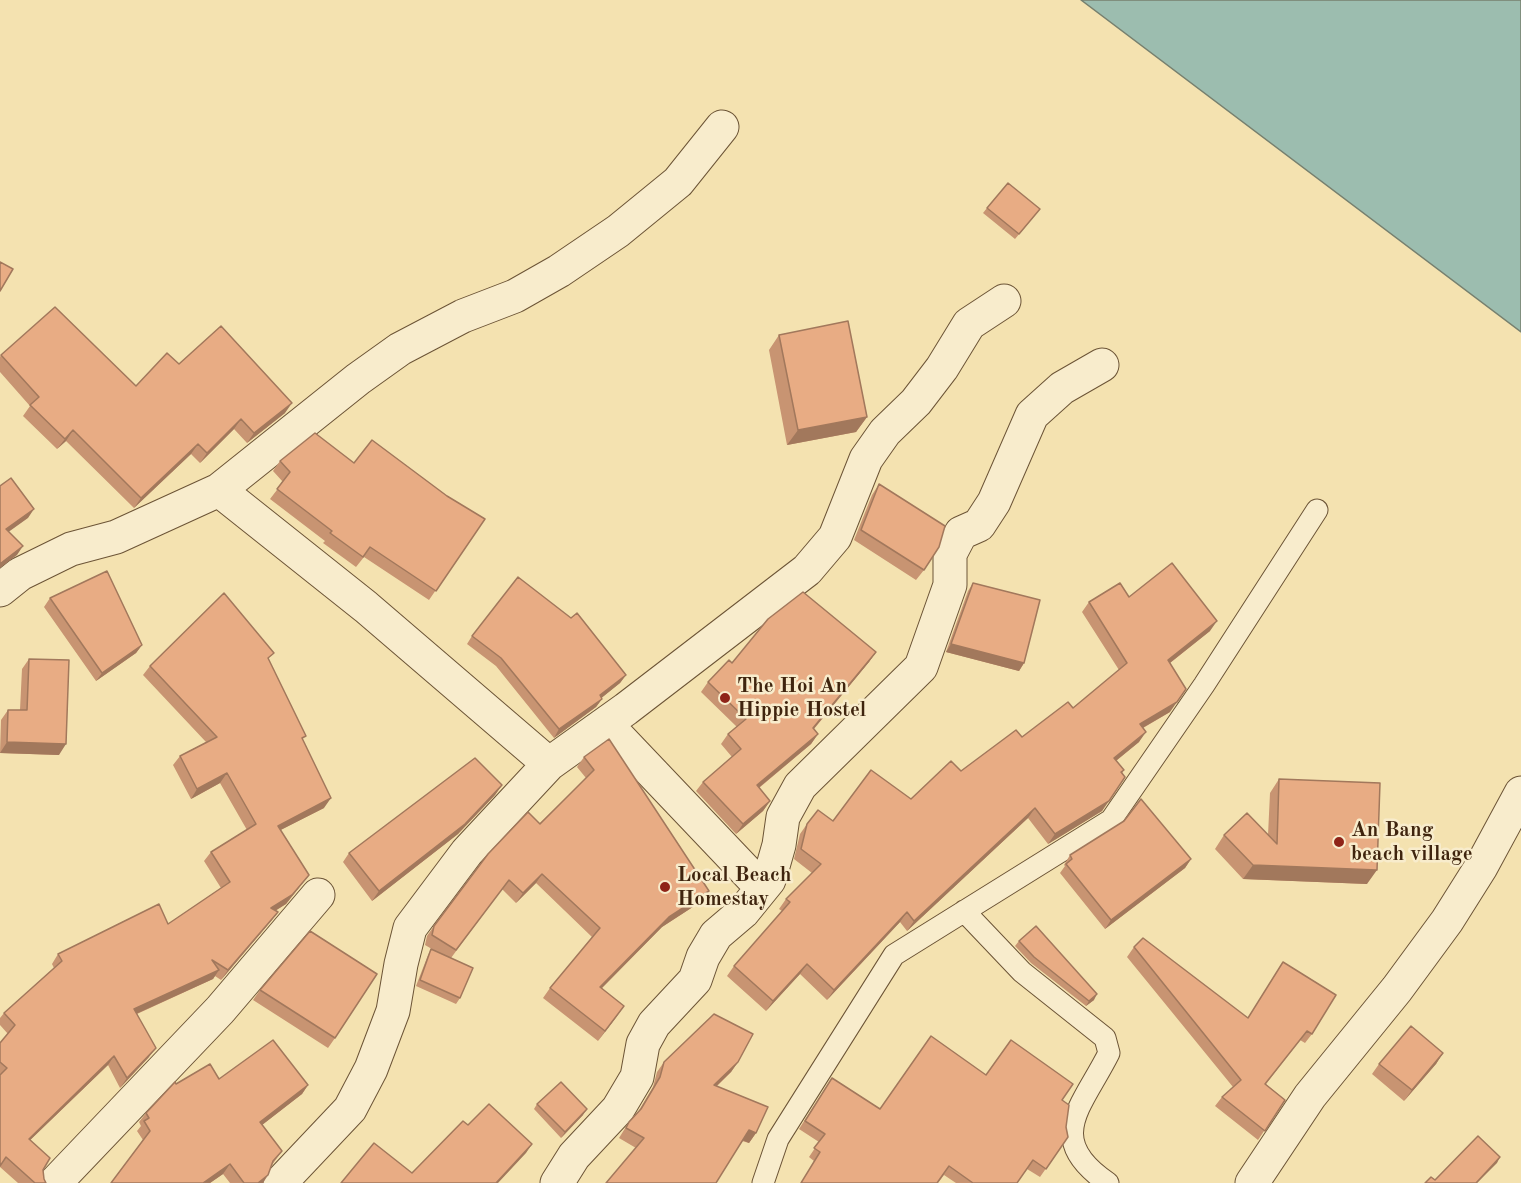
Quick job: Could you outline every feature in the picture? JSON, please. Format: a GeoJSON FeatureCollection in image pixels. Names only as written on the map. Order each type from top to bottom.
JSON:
{"type":"FeatureCollection","features":[{"type":"Feature","properties":{"kind":"street"},"geometry":{"type":"LineString","coordinates":[[0,590],[20,574],[71,549],[116,537],[219,490],[358,379],[400,349],[463,316],[515,296],[559,271],[618,231],[678,182],[722,127]]}},
{"type":"Feature","properties":{"kind":"street"},"geometry":{"type":"LineString","coordinates":[[280,1183],[350,1109],[371,1069],[393,1011],[400,964],[410,928],[467,852],[549,764],[606,724],[807,570],[835,537],[866,459],[885,432],[916,402],[942,368],[969,324],[1004,301]]}},
{"type":"Feature","properties":{"kind":"street"},"geometry":{"type":"LineString","coordinates":[[556,1183],[574,1156],[618,1109],[637,1077],[643,1044],[654,1024],[695,980],[703,957],[717,935],[743,912],[769,880],[779,845],[783,817],[800,786],[921,667],[950,585],[950,554],[961,533],[979,525],[994,502],[1032,415],[1062,388],[1102,365]]}},
{"type":"Feature","properties":{"kind":"street"},"geometry":{"type":"LineString","coordinates":[[219,490],[366,607],[549,764]]}},
{"type":"Feature","properties":{"kind":"street"},"geometry":{"type":"LineString","coordinates":[[606,724],[762,888]]}},
{"type":"Feature","properties":{"kind":"street"},"geometry":{"type":"LineString","coordinates":[[1252,1183],[1310,1096],[1397,988],[1447,921],[1481,867],[1521,793]]}},
{"type":"Feature","properties":{"kind":"street"},"geometry":{"type":"LineString","coordinates":[[55,1183],[220,1010],[318,895]]}},
{"type":"Feature","properties":{"kind":"lane"},"geometry":{"type":"LineString","coordinates":[[762,1183],[778,1139],[894,955],[1111,820],[1204,685],[1317,510]]}},
{"type":"Feature","properties":{"kind":"lane"},"geometry":{"type":"LineString","coordinates":[[964,911],[1022,972],[1105,1038],[1109,1053],[1075,1116],[1071,1138],[1080,1160],[1108,1183]]}},
{"type":"Feature","properties":{"kind":"shaded area"},"geometry":{"type":"Polygon","coordinates":[[[1081,0],[1521,0],[1521,332],[1081,0]]]}},
{"type":"Feature","properties":{"kind":"building"},"geometry":{"type":"Polygon","coordinates":[[[1008,183],[1040,209],[1019,234],[987,208],[1008,183]]]}},
{"type":"Feature","properties":{"kind":"building"},"geometry":{"type":"Polygon","coordinates":[[[0,262],[13,269],[0,291],[0,262]]]}},
{"type":"Feature","properties":{"kind":"building"},"geometry":{"type":"Polygon","coordinates":[[[55,307],[136,386],[167,353],[179,364],[221,326],[292,403],[254,433],[241,419],[207,453],[198,444],[141,498],[73,430],[65,439],[30,405],[39,397],[1,355],[55,307]]]}},
{"type":"Feature","properties":{"kind":"building"},"geometry":{"type":"Polygon","coordinates":[[[848,321],[867,417],[798,430],[779,335],[848,321]]]}},
{"type":"Feature","properties":{"kind":"building"},"geometry":{"type":"Polygon","coordinates":[[[315,433],[354,463],[372,440],[447,496],[485,519],[436,591],[370,547],[363,557],[277,489],[290,472],[280,461],[315,433]]]}},
{"type":"Feature","properties":{"kind":"building"},"geometry":{"type":"Polygon","coordinates":[[[11,478],[34,509],[6,529],[23,546],[0,564],[0,486],[11,478]]]}},
{"type":"Feature","properties":{"kind":"building"},"geometry":{"type":"Polygon","coordinates":[[[879,484],[945,526],[939,547],[924,570],[861,530],[879,484]]]}},
{"type":"Feature","properties":{"kind":"building"},"geometry":{"type":"Polygon","coordinates":[[[1172,563],[1217,621],[1168,660],[1186,689],[1177,702],[1140,724],[1146,732],[1114,758],[1124,770],[1121,772],[1125,777],[1109,801],[1055,834],[1035,808],[914,921],[907,912],[834,990],[807,964],[773,1001],[734,966],[790,902],[786,899],[821,864],[801,849],[807,824],[818,810],[833,821],[871,770],[911,799],[951,761],[961,771],[1016,730],[1022,737],[1068,702],[1073,708],[1127,663],[1089,602],[1120,583],[1129,597],[1172,563]]]}},
{"type":"Feature","properties":{"kind":"building"},"geometry":{"type":"Polygon","coordinates":[[[107,571],[142,645],[102,673],[50,598],[107,571]]]}},
{"type":"Feature","properties":{"kind":"building"},"geometry":{"type":"Polygon","coordinates":[[[518,577],[571,618],[577,613],[626,675],[600,695],[602,699],[559,729],[501,658],[472,636],[518,577]]]}},
{"type":"Feature","properties":{"kind":"building"},"geometry":{"type":"Polygon","coordinates":[[[973,583],[1040,600],[1024,663],[951,644],[973,583]]]}},
{"type":"Feature","properties":{"kind":"building"},"geometry":{"type":"Polygon","coordinates":[[[803,592],[876,652],[813,728],[818,734],[757,785],[770,801],[743,824],[703,782],[741,749],[728,734],[746,719],[708,682],[729,660],[732,663],[768,619],[803,592]]]}},
{"type":"Feature","properties":{"kind":"building"},"geometry":{"type":"Polygon","coordinates":[[[224,593],[274,653],[268,658],[306,736],[302,738],[331,798],[278,826],[309,875],[292,895],[271,908],[278,912],[228,970],[212,960],[219,970],[134,1009],[156,1048],[127,1078],[114,1056],[29,1139],[50,1158],[43,1170],[46,1183],[35,1183],[6,1157],[0,1166],[0,1075],[7,1068],[0,1062],[0,1043],[15,1025],[4,1013],[62,961],[58,954],[159,904],[168,924],[230,882],[211,852],[256,824],[227,773],[197,789],[180,756],[217,737],[150,666],[224,593]]]}},
{"type":"Feature","properties":{"kind":"building"},"geometry":{"type":"Polygon","coordinates":[[[29,659],[69,660],[66,744],[7,742],[8,710],[27,710],[29,659]]]}},
{"type":"Feature","properties":{"kind":"building"},"geometry":{"type":"Polygon","coordinates":[[[609,739],[709,891],[669,917],[600,987],[624,1006],[605,1031],[550,988],[600,928],[542,874],[523,893],[509,880],[456,950],[432,935],[434,926],[488,854],[528,812],[540,824],[594,770],[584,757],[609,739]]]}},
{"type":"Feature","properties":{"kind":"building"},"geometry":{"type":"Polygon","coordinates":[[[475,758],[502,785],[465,824],[379,891],[349,853],[475,758]]]}},
{"type":"Feature","properties":{"kind":"building"},"geometry":{"type":"Polygon","coordinates":[[[1279,779],[1380,783],[1377,870],[1253,865],[1224,835],[1247,813],[1277,844],[1279,779]]]}},
{"type":"Feature","properties":{"kind":"building"},"geometry":{"type":"Polygon","coordinates":[[[1141,799],[1191,859],[1111,920],[1066,864],[1072,859],[1070,855],[1124,821],[1141,799]]]}},
{"type":"Feature","properties":{"kind":"building"},"geometry":{"type":"Polygon","coordinates":[[[1036,926],[1097,994],[1089,1001],[1034,957],[1019,941],[1036,926]]]}},
{"type":"Feature","properties":{"kind":"building"},"geometry":{"type":"Polygon","coordinates":[[[310,931],[377,974],[335,1038],[260,990],[310,931]]]}},
{"type":"Feature","properties":{"kind":"building"},"geometry":{"type":"Polygon","coordinates":[[[1143,938],[1248,1018],[1283,962],[1336,995],[1312,1034],[1307,1031],[1265,1084],[1285,1100],[1265,1131],[1222,1097],[1241,1080],[1134,947],[1143,938]]]}},
{"type":"Feature","properties":{"kind":"building"},"geometry":{"type":"Polygon","coordinates":[[[431,949],[473,968],[460,998],[420,980],[431,949]]]}},
{"type":"Feature","properties":{"kind":"building"},"geometry":{"type":"Polygon","coordinates":[[[714,1014],[753,1034],[738,1062],[714,1085],[768,1107],[756,1133],[749,1130],[716,1183],[606,1183],[644,1138],[626,1128],[641,1109],[660,1077],[664,1062],[714,1014]]]}},
{"type":"Feature","properties":{"kind":"building"},"geometry":{"type":"Polygon","coordinates":[[[1411,1026],[1443,1053],[1412,1090],[1379,1064],[1411,1026]]]}},
{"type":"Feature","properties":{"kind":"building"},"geometry":{"type":"Polygon","coordinates":[[[931,1036],[986,1075],[1011,1040],[1073,1084],[1062,1100],[1069,1105],[1066,1127],[1068,1137],[1046,1169],[1033,1160],[1017,1183],[973,1183],[949,1166],[937,1183],[801,1183],[820,1152],[814,1148],[825,1134],[805,1121],[832,1078],[880,1109],[931,1036]]]}},
{"type":"Feature","properties":{"kind":"building"},"geometry":{"type":"Polygon","coordinates":[[[273,1040],[308,1085],[260,1122],[282,1151],[273,1161],[268,1175],[258,1183],[244,1183],[230,1164],[203,1183],[111,1183],[150,1131],[144,1121],[149,1118],[146,1113],[175,1082],[176,1084],[210,1064],[219,1079],[273,1040]]]}},
{"type":"Feature","properties":{"kind":"building"},"geometry":{"type":"Polygon","coordinates":[[[561,1082],[587,1109],[565,1132],[537,1104],[561,1082]]]}},
{"type":"Feature","properties":{"kind":"building"},"geometry":{"type":"Polygon","coordinates":[[[489,1104],[532,1144],[496,1183],[341,1183],[374,1143],[412,1173],[463,1121],[468,1125],[489,1104]]]}},
{"type":"Feature","properties":{"kind":"building"},"geometry":{"type":"Polygon","coordinates":[[[1478,1136],[1500,1157],[1476,1183],[1425,1183],[1431,1177],[1435,1180],[1478,1136]]]}},
{"type":"Feature","properties":{"kind":"place","name":"The Hoi An Hippie Hostel"},"geometry":{"type":"Point","coordinates":[725,698]}},
{"type":"Feature","properties":{"kind":"place","name":"An Bang beach village"},"geometry":{"type":"Point","coordinates":[1339,842]}},
{"type":"Feature","properties":{"kind":"place","name":"Local Beach Homestay"},"geometry":{"type":"Point","coordinates":[665,887]}}]}
